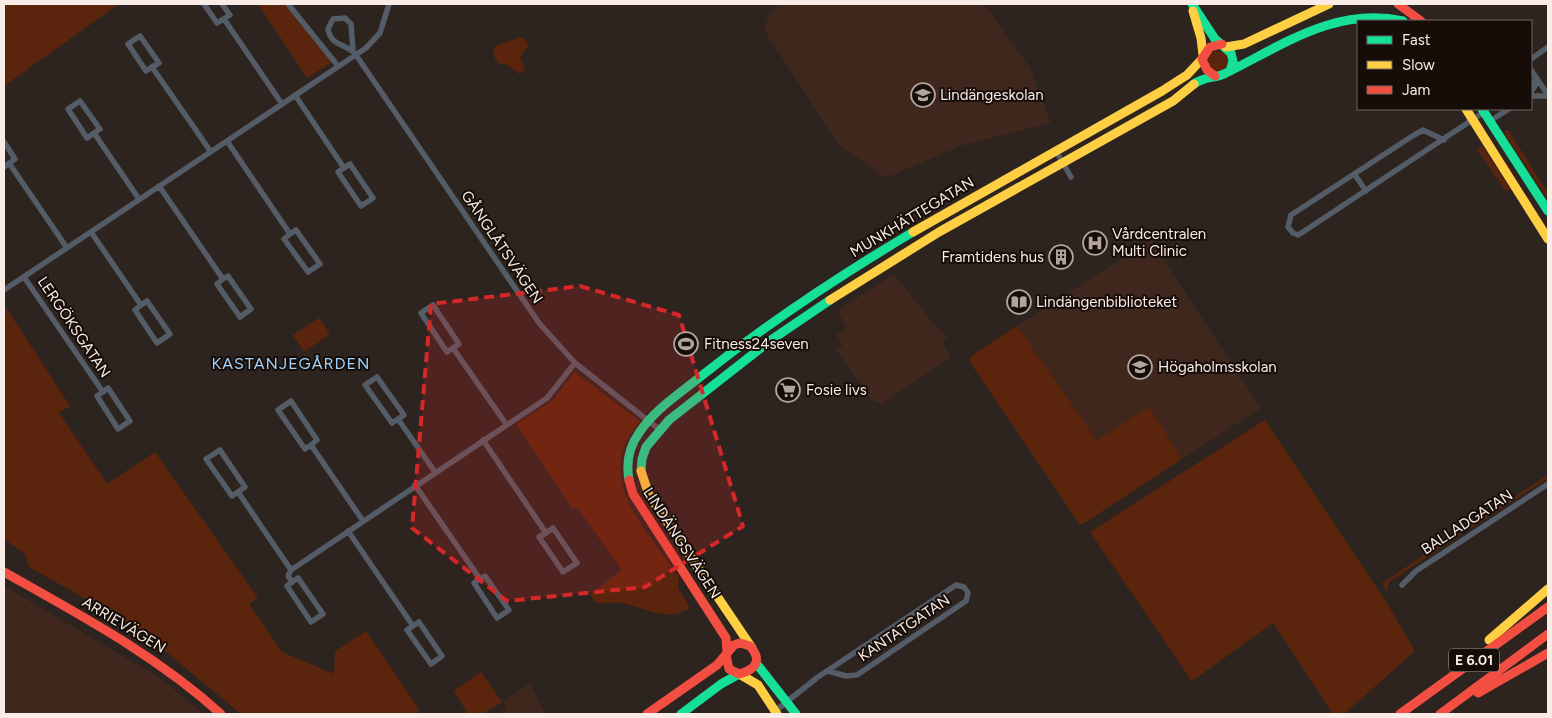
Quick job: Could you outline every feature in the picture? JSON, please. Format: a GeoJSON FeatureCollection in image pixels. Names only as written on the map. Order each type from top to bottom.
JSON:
{"type":"FeatureCollection","features":[{"type":"Feature","properties":{"kind":"main road"},"geometry":{"type":"LineString","coordinates":[[1192,4],[1210,33],[1224,46],[1232,57],[1230,71]]}},
{"type":"Feature","properties":{"kind":"main road"},"geometry":{"type":"LineString","coordinates":[[1192,4],[1207,70],[1215,76]]}},
{"type":"Feature","properties":{"kind":"main road","name":"MUNKHÄTTEGATAN"},"geometry":{"type":"LineString","coordinates":[[650,421],[716,363],[808,298],[913,230],[1177,82],[1203,57],[1210,47],[1244,44],[1329,4]]}},
{"type":"Feature","properties":{"kind":"main road"},"geometry":{"type":"LineString","coordinates":[[1398,4],[1420,20]]}},
{"type":"Feature","properties":{"kind":"main road"},"geometry":{"type":"LineString","coordinates":[[1371,8],[1390,13],[1401,20]]}},
{"type":"Feature","properties":{"kind":"main road","name":"MUNKHÄTTEGATAN"},"geometry":{"type":"LineString","coordinates":[[660,430],[734,368],[807,315],[908,250],[1173,101],[1198,81],[1224,75],[1308,25],[1344,11]]}},
{"type":"Feature","properties":{"kind":"main road"},"geometry":{"type":"LineString","coordinates":[[1467,110],[1548,239]]}},
{"type":"Feature","properties":{"kind":"main road"},"geometry":{"type":"LineString","coordinates":[[1483,110],[1548,211]]}},
{"type":"Feature","properties":{"kind":"main road","name":"LINDÄNGSVÄGEN"},"geometry":{"type":"LineString","coordinates":[[650,421],[639,433],[630,452],[628,463],[630,484],[638,503],[726,638],[726,654],[729,669],[758,685],[776,713]]}},
{"type":"Feature","properties":{"kind":"main road","name":"LINDÄNGSVÄGEN"},"geometry":{"type":"LineString","coordinates":[[660,430],[645,448],[641,466],[644,483],[649,494],[708,585],[756,654],[756,663],[764,675],[787,700],[796,714]]}},
{"type":"Feature","properties":{"kind":"main road","name":"ARRIEVÄGEN"},"geometry":{"type":"LineString","coordinates":[[4,572],[105,627],[153,657],[197,691],[221,714]]}},
{"type":"Feature","properties":{"kind":"main road"},"geometry":{"type":"LineString","coordinates":[[1412,705],[1548,590]]}},
{"type":"Feature","properties":{"kind":"main road","name":"E 6.01"},"geometry":{"type":"LineString","coordinates":[[1400,714],[1548,607]]}},
{"type":"Feature","properties":{"kind":"main road","name":"E 6.01"},"geometry":{"type":"LineString","coordinates":[[1440,714],[1548,634]]}},
{"type":"Feature","properties":{"kind":"main road"},"geometry":{"type":"LineString","coordinates":[[647,714],[702,676],[736,644],[746,644],[752,648]]}},
{"type":"Feature","properties":{"kind":"main road"},"geometry":{"type":"LineString","coordinates":[[1445,714],[1548,653]]}},
{"type":"Feature","properties":{"kind":"main road"},"geometry":{"type":"LineString","coordinates":[[681,714],[721,684],[740,674],[751,671],[756,663]]}},
{"type":"Feature","properties":{"kind":"street"},"geometry":{"type":"LineString","coordinates":[[204,4],[218,24],[230,15],[222,4]]}},
{"type":"Feature","properties":{"kind":"street"},"geometry":{"type":"LineString","coordinates":[[288,4],[338,66]]}},
{"type":"Feature","properties":{"kind":"street","name":"LERGÖKSGATAN"},"geometry":{"type":"LineString","coordinates":[[4,290],[338,66],[380,33],[389,4]]}},
{"type":"Feature","properties":{"kind":"street","name":"GÅNGLÅTSVÄGEN"},"geometry":{"type":"LineString","coordinates":[[355,53],[340,46],[329,35],[328,25],[334,19],[345,18],[351,24],[355,53],[538,323],[575,363],[660,430]]}},
{"type":"Feature","properties":{"kind":"street"},"geometry":{"type":"LineString","coordinates":[[224,19],[282,104]]}},
{"type":"Feature","properties":{"kind":"street"},"geometry":{"type":"LineString","coordinates":[[140,36],[159,63],[152,67],[146,72],[128,44],[140,36]]}},
{"type":"Feature","properties":{"kind":"street"},"geometry":{"type":"LineString","coordinates":[[1532,58],[1548,47]]}},
{"type":"Feature","properties":{"kind":"street"},"geometry":{"type":"LineString","coordinates":[[152,67],[210,152]]}},
{"type":"Feature","properties":{"kind":"street"},"geometry":{"type":"LineString","coordinates":[[1532,72],[1548,96]]}},
{"type":"Feature","properties":{"kind":"street"},"geometry":{"type":"LineString","coordinates":[[1532,82],[1538,82]]}},
{"type":"Feature","properties":{"kind":"street"},"geometry":{"type":"LineString","coordinates":[[1532,92],[1538,82]]}},
{"type":"Feature","properties":{"kind":"street"},"geometry":{"type":"LineString","coordinates":[[1532,94],[1548,96]]}},
{"type":"Feature","properties":{"kind":"street"},"geometry":{"type":"LineString","coordinates":[[295,95],[344,168]]}},
{"type":"Feature","properties":{"kind":"street"},"geometry":{"type":"LineString","coordinates":[[80,101],[100,129],[94,134],[87,138],[68,109],[80,101]]}},
{"type":"Feature","properties":{"kind":"street"},"geometry":{"type":"LineString","coordinates":[[1444,140],[1423,130],[1291,215],[1288,227],[1293,233],[1298,235],[1304,232],[1444,140],[1473,120],[1483,110]]}},
{"type":"Feature","properties":{"kind":"street"},"geometry":{"type":"LineString","coordinates":[[1490,121],[1507,110]]}},
{"type":"Feature","properties":{"kind":"street"},"geometry":{"type":"LineString","coordinates":[[94,134],[139,199]]}},
{"type":"Feature","properties":{"kind":"street"},"geometry":{"type":"LineString","coordinates":[[227,141],[290,234]]}},
{"type":"Feature","properties":{"kind":"street"},"geometry":{"type":"LineString","coordinates":[[4,142],[15,159],[7,165],[67,248]]}},
{"type":"Feature","properties":{"kind":"street"},"geometry":{"type":"LineString","coordinates":[[1056,151],[1072,177]]}},
{"type":"Feature","properties":{"kind":"street"},"geometry":{"type":"LineString","coordinates":[[350,164],[373,198],[361,206],[338,172],[344,168],[350,164]]}},
{"type":"Feature","properties":{"kind":"street"},"geometry":{"type":"LineString","coordinates":[[1354,175],[1366,191]]}},
{"type":"Feature","properties":{"kind":"street"},"geometry":{"type":"LineString","coordinates":[[159,186],[223,279]]}},
{"type":"Feature","properties":{"kind":"street"},"geometry":{"type":"LineString","coordinates":[[296,230],[320,264],[308,272],[284,239],[290,234],[296,230]]}},
{"type":"Feature","properties":{"kind":"street"},"geometry":{"type":"LineString","coordinates":[[91,232],[141,305]]}},
{"type":"Feature","properties":{"kind":"street"},"geometry":{"type":"LineString","coordinates":[[228,276],[251,309],[240,317],[217,284],[223,279],[228,276]]}},
{"type":"Feature","properties":{"kind":"street","name":"LERGÖKSGATAN"},"geometry":{"type":"LineString","coordinates":[[24,277],[103,392]]}},
{"type":"Feature","properties":{"kind":"street"},"geometry":{"type":"LineString","coordinates":[[147,301],[170,334],[157,343],[134,310],[141,305],[147,301]]}},
{"type":"Feature","properties":{"kind":"street"},"geometry":{"type":"LineString","coordinates":[[433,305],[459,344],[454,348],[447,352],[421,313],[433,305]]}},
{"type":"Feature","properties":{"kind":"street"},"geometry":{"type":"LineString","coordinates":[[454,348],[506,424]]}},
{"type":"Feature","properties":{"kind":"street"},"geometry":{"type":"LineString","coordinates":[[292,582],[288,576],[291,570],[547,398],[575,363]]}},
{"type":"Feature","properties":{"kind":"street"},"geometry":{"type":"LineString","coordinates":[[377,377],[404,415],[398,419],[392,423],[365,385],[377,377]]}},
{"type":"Feature","properties":{"kind":"street","name":"LERGÖKSGATAN"},"geometry":{"type":"LineString","coordinates":[[108,388],[130,421],[118,429],[97,396],[103,392],[108,388]]}},
{"type":"Feature","properties":{"kind":"street"},"geometry":{"type":"LineString","coordinates":[[291,401],[317,440],[311,445],[305,449],[278,410],[291,401]]}},
{"type":"Feature","properties":{"kind":"street"},"geometry":{"type":"LineString","coordinates":[[398,419],[435,472]]}},
{"type":"Feature","properties":{"kind":"street"},"geometry":{"type":"LineString","coordinates":[[483,440],[546,533]]}},
{"type":"Feature","properties":{"kind":"street"},"geometry":{"type":"LineString","coordinates":[[311,445],[363,521]]}},
{"type":"Feature","properties":{"kind":"street"},"geometry":{"type":"LineString","coordinates":[[220,450],[246,487],[238,492],[232,496],[206,459],[220,450]]}},
{"type":"Feature","properties":{"kind":"street","name":"BALLADGATAN"},"geometry":{"type":"LineString","coordinates":[[1402,584],[1416,571],[1548,484]]}},
{"type":"Feature","properties":{"kind":"street"},"geometry":{"type":"LineString","coordinates":[[415,485],[480,579]]}},
{"type":"Feature","properties":{"kind":"street"},"geometry":{"type":"LineString","coordinates":[[238,492],[291,570]]}},
{"type":"Feature","properties":{"kind":"street"},"geometry":{"type":"LineString","coordinates":[[553,528],[576,563],[563,572],[540,538],[546,533],[553,528]]}},
{"type":"Feature","properties":{"kind":"street"},"geometry":{"type":"LineString","coordinates":[[348,531],[413,626]]}},
{"type":"Feature","properties":{"kind":"street"},"geometry":{"type":"LineString","coordinates":[[485,576],[509,610],[497,618],[474,584],[480,579],[485,576]]}},
{"type":"Feature","properties":{"kind":"street"},"geometry":{"type":"LineString","coordinates":[[298,578],[323,614],[311,622],[287,586],[292,582],[298,578]]}},
{"type":"Feature","properties":{"kind":"street","name":"KANTATGATAN"},"geometry":{"type":"LineString","coordinates":[[776,713],[787,700],[828,671],[956,585],[964,587],[968,593],[966,601],[857,675],[846,676],[828,671]]}},
{"type":"Feature","properties":{"kind":"street"},"geometry":{"type":"LineString","coordinates":[[419,622],[442,656],[431,664],[407,630],[413,626],[419,622]]}},
{"type":"Feature","properties":{"kind":"highlighted area"},"geometry":{"type":"Polygon","coordinates":[[[580,286],[679,315],[743,526],[645,587],[507,601],[412,528],[431,304],[580,286]]]}},
{"type":"Feature","properties":{"kind":"shaded area"},"geometry":{"type":"Polygon","coordinates":[[[4,4],[119,4],[4,86],[4,4]]]}},
{"type":"Feature","properties":{"kind":"shaded area"},"geometry":{"type":"Polygon","coordinates":[[[258,4],[285,4],[332,62],[307,78],[258,4]]]}},
{"type":"Feature","properties":{"kind":"shaded area","name":"Lindängeskolan"},"geometry":{"type":"Polygon","coordinates":[[[782,4],[984,4],[1030,68],[1051,123],[963,145],[886,178],[838,144],[764,30],[770,12],[782,4]]]}},
{"type":"Feature","properties":{"kind":"shaded area"},"geometry":{"type":"Polygon","coordinates":[[[521,37],[528,46],[520,57],[525,70],[520,74],[506,64],[499,64],[493,55],[495,46],[521,37]]]}},
{"type":"Feature","properties":{"kind":"shaded area"},"geometry":{"type":"Polygon","coordinates":[[[1214,51],[1222,51],[1228,57],[1228,65],[1222,71],[1214,71],[1208,65],[1208,57],[1214,51]]]}},
{"type":"Feature","properties":{"kind":"shaded area"},"geometry":{"type":"Polygon","coordinates":[[[1508,130],[1548,193],[1548,200],[1506,136],[1504,131],[1508,130]]]}},
{"type":"Feature","properties":{"kind":"shaded area"},"geometry":{"type":"Polygon","coordinates":[[[1482,146],[1510,189],[1506,192],[1477,149],[1482,146]]]}},
{"type":"Feature","properties":{"kind":"shaded area","name":"Högaholmsskolan"},"geometry":{"type":"Polygon","coordinates":[[[1151,240],[1261,408],[1182,459],[1149,408],[1097,440],[1017,326],[1151,240]]]}},
{"type":"Feature","properties":{"kind":"shaded area"},"geometry":{"type":"Polygon","coordinates":[[[894,274],[937,328],[944,332],[947,337],[942,343],[951,357],[882,404],[872,400],[836,350],[843,345],[836,335],[847,327],[837,311],[894,274]]]}},
{"type":"Feature","properties":{"kind":"shaded area"},"geometry":{"type":"Polygon","coordinates":[[[5,306],[70,406],[59,413],[107,484],[155,452],[258,598],[249,604],[282,652],[334,674],[335,651],[366,631],[418,708],[418,714],[241,714],[143,631],[29,567],[25,554],[4,539],[5,306]]]}},
{"type":"Feature","properties":{"kind":"shaded area"},"geometry":{"type":"Polygon","coordinates":[[[319,318],[330,334],[304,352],[293,335],[319,318]]]}},
{"type":"Feature","properties":{"kind":"shaded area"},"geometry":{"type":"Polygon","coordinates":[[[1017,326],[1097,440],[1149,407],[1182,459],[1083,524],[1079,524],[970,362],[970,357],[1017,326]]]}},
{"type":"Feature","properties":{"kind":"shaded area"},"geometry":{"type":"Polygon","coordinates":[[[574,372],[640,421],[625,443],[620,464],[622,482],[627,499],[636,516],[679,576],[678,588],[690,608],[673,614],[656,613],[621,603],[596,603],[590,594],[622,570],[577,507],[573,509],[516,424],[552,401],[574,372]]]}},
{"type":"Feature","properties":{"kind":"shaded area"},"geometry":{"type":"Polygon","coordinates":[[[1265,420],[1387,603],[1415,651],[1344,714],[1333,714],[1273,623],[1192,681],[1090,532],[1265,420]]]}},
{"type":"Feature","properties":{"kind":"shaded area"},"geometry":{"type":"Polygon","coordinates":[[[1548,475],[1548,478],[1471,528],[1469,526],[1548,475]]]}},
{"type":"Feature","properties":{"kind":"shaded area"},"geometry":{"type":"Polygon","coordinates":[[[1458,533],[1460,535],[1389,582],[1387,591],[1382,583],[1458,533]]]}},
{"type":"Feature","properties":{"kind":"shaded area"},"geometry":{"type":"Polygon","coordinates":[[[4,586],[160,678],[204,714],[4,714],[4,586]]]}},
{"type":"Feature","properties":{"kind":"shaded area"},"geometry":{"type":"Polygon","coordinates":[[[481,672],[502,702],[482,714],[468,714],[454,691],[481,672]]]}},
{"type":"Feature","properties":{"kind":"shaded area"},"geometry":{"type":"Polygon","coordinates":[[[530,683],[545,714],[499,714],[507,708],[503,701],[530,683]]]}},
{"type":"Feature","properties":{"kind":"traffic: fast"},"geometry":{"type":"LineString","coordinates":[[1192,4],[1215,39],[1231,53],[1233,61],[1230,71]]}},
{"type":"Feature","properties":{"kind":"traffic: fast"},"geometry":{"type":"LineString","coordinates":[[1194,84],[1222,75],[1290,40],[1333,23],[1356,19],[1379,18],[1395,20]]}},
{"type":"Feature","properties":{"kind":"traffic: fast"},"geometry":{"type":"LineString","coordinates":[[1483,110],[1548,211]]}},
{"type":"Feature","properties":{"kind":"traffic: fast"},"geometry":{"type":"LineString","coordinates":[[629,480],[628,461],[633,444],[645,425],[667,403],[778,319],[831,283],[913,232]]}},
{"type":"Feature","properties":{"kind":"traffic: fast"},"geometry":{"type":"LineString","coordinates":[[641,471],[646,447],[669,420],[771,340],[830,300]]}},
{"type":"Feature","properties":{"kind":"traffic: fast"},"geometry":{"type":"LineString","coordinates":[[756,663],[796,714]]}},
{"type":"Feature","properties":{"kind":"traffic: fast"},"geometry":{"type":"LineString","coordinates":[[681,714],[721,684],[739,674]]}},
{"type":"Feature","properties":{"kind":"traffic: slow"},"geometry":{"type":"LineString","coordinates":[[1226,47],[1244,44],[1329,4]]}},
{"type":"Feature","properties":{"kind":"traffic: slow"},"geometry":{"type":"LineString","coordinates":[[1193,11],[1201,38],[1203,55]]}},
{"type":"Feature","properties":{"kind":"traffic: slow"},"geometry":{"type":"LineString","coordinates":[[913,232],[1162,91],[1187,75],[1202,59]]}},
{"type":"Feature","properties":{"kind":"traffic: slow"},"geometry":{"type":"LineString","coordinates":[[830,300],[939,232],[1173,101],[1194,84]]}},
{"type":"Feature","properties":{"kind":"traffic: slow"},"geometry":{"type":"LineString","coordinates":[[1467,110],[1548,239]]}},
{"type":"Feature","properties":{"kind":"traffic: slow"},"geometry":{"type":"LineString","coordinates":[[641,471],[649,495],[752,648]]}},
{"type":"Feature","properties":{"kind":"traffic: slow"},"geometry":{"type":"LineString","coordinates":[[1489,640],[1548,589]]}},
{"type":"Feature","properties":{"kind":"traffic: slow"},"geometry":{"type":"LineString","coordinates":[[741,675],[758,685],[777,714]]}},
{"type":"Feature","properties":{"kind":"traffic: jam"},"geometry":{"type":"LineString","coordinates":[[1398,4],[1420,20]]}},
{"type":"Feature","properties":{"kind":"traffic: jam"},"geometry":{"type":"LineString","coordinates":[[1215,76],[1207,70],[1202,59],[1210,47],[1222,44]]}},
{"type":"Feature","properties":{"kind":"traffic: jam"},"geometry":{"type":"LineString","coordinates":[[629,480],[633,494],[726,638],[727,653]]}},
{"type":"Feature","properties":{"kind":"traffic: jam"},"geometry":{"type":"LineString","coordinates":[[4,572],[89,620],[144,654],[221,714]]}},
{"type":"Feature","properties":{"kind":"traffic: jam"},"geometry":{"type":"LineString","coordinates":[[1400,714],[1548,607]]}},
{"type":"Feature","properties":{"kind":"traffic: jam"},"geometry":{"type":"LineString","coordinates":[[1440,714],[1548,634]]}},
{"type":"Feature","properties":{"kind":"traffic: jam"},"geometry":{"type":"LineString","coordinates":[[647,714],[717,665],[734,645],[740,643],[750,646],[754,651],[756,660],[753,667],[739,674],[729,669],[726,655]]}},
{"type":"Feature","properties":{"kind":"traffic: jam"},"geometry":{"type":"LineString","coordinates":[[1478,693],[1548,653]]}},
{"type":"Feature","properties":{"kind":"place","name":"Lindängeskolan"},"geometry":{"type":"Point","coordinates":[923,95]}},
{"type":"Feature","properties":{"kind":"place","name":"Vårdcentralen Multi Clinic"},"geometry":{"type":"Point","coordinates":[1095,243]}},
{"type":"Feature","properties":{"kind":"place","name":"Framtidens hus"},"geometry":{"type":"Point","coordinates":[1061,257]}},
{"type":"Feature","properties":{"kind":"place","name":"Lindängenbiblioteket"},"geometry":{"type":"Point","coordinates":[1019,302]}},
{"type":"Feature","properties":{"kind":"place","name":"Fitness24seven"},"geometry":{"type":"Point","coordinates":[686,344]}},
{"type":"Feature","properties":{"kind":"place","name":"Högaholmsskolan"},"geometry":{"type":"Point","coordinates":[1140,367]}},
{"type":"Feature","properties":{"kind":"place","name":"Fosie livs"},"geometry":{"type":"Point","coordinates":[788,390]}},
{"type":"Feature","properties":{"kind":"district","name":"KASTANJEGÅRDEN"},"geometry":{"type":"Point","coordinates":[291,363]}}]}
